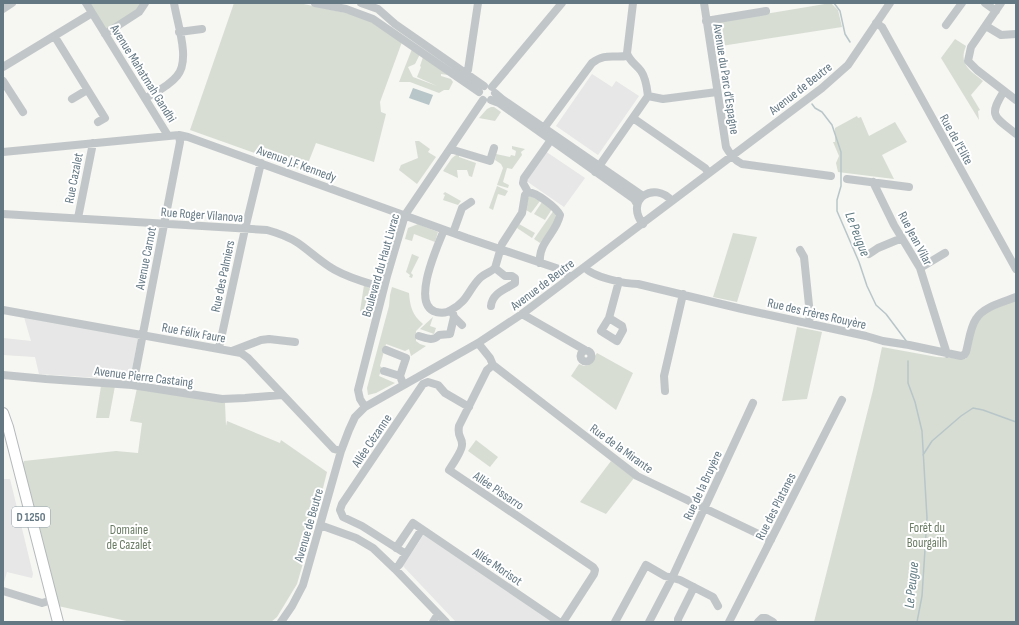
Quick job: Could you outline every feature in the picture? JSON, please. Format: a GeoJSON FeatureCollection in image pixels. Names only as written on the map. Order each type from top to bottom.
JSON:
{"type":"FeatureCollection","features":[{"type":"Feature","properties":{"kind":"main road","name":"D 1250"},"geometry":{"type":"LineString","coordinates":[[3,413],[54,622]]}},
{"type":"Feature","properties":{"kind":"main road","name":"D 1250"},"geometry":{"type":"LineString","coordinates":[[50,601],[58,622]]}},
{"type":"Feature","properties":{"kind":"street"},"geometry":{"type":"LineString","coordinates":[[3,9],[12,3]]}},
{"type":"Feature","properties":{"kind":"street","name":"Avenue Mahatmah Gandhi"},"geometry":{"type":"LineString","coordinates":[[86,3],[146,98],[168,136]]}},
{"type":"Feature","properties":{"kind":"street"},"geometry":{"type":"LineString","coordinates":[[105,34],[139,12],[145,3]]}},
{"type":"Feature","properties":{"kind":"street"},"geometry":{"type":"LineString","coordinates":[[146,98],[169,83],[179,73],[182,64],[183,57],[174,3]]}},
{"type":"Feature","properties":{"kind":"street"},"geometry":{"type":"LineString","coordinates":[[315,3],[347,6],[366,15],[387,22],[487,93],[498,104],[542,131],[597,169],[643,196]]}},
{"type":"Feature","properties":{"kind":"street"},"geometry":{"type":"LineString","coordinates":[[361,3],[378,9],[387,22]]}},
{"type":"Feature","properties":{"kind":"street"},"geometry":{"type":"LineString","coordinates":[[465,77],[478,3]]}},
{"type":"Feature","properties":{"kind":"street","name":"Boulevard du Haut Livrac"},"geometry":{"type":"LineString","coordinates":[[365,407],[360,399],[358,390],[384,288],[405,215],[487,93],[562,3]]}},
{"type":"Feature","properties":{"kind":"street"},"geometry":{"type":"LineString","coordinates":[[597,169],[648,96],[641,72],[630,61],[627,51],[633,3]]}},
{"type":"Feature","properties":{"kind":"street","name":"Avenue du Parc d'Espagne"},"geometry":{"type":"LineString","coordinates":[[704,3],[726,147],[732,157]]}},
{"type":"Feature","properties":{"kind":"street","name":"Avenue de Beutre"},"geometry":{"type":"LineString","coordinates":[[281,622],[304,585],[341,451],[351,424],[365,407],[478,344],[522,314],[832,81],[848,65],[890,3]]}},
{"type":"Feature","properties":{"kind":"street"},"geometry":{"type":"LineString","coordinates":[[946,25],[962,3]]}},
{"type":"Feature","properties":{"kind":"street"},"geometry":{"type":"LineString","coordinates":[[985,3],[996,11]]}},
{"type":"Feature","properties":{"kind":"street"},"geometry":{"type":"LineString","coordinates":[[1001,3],[970,48],[968,61],[977,70],[1016,100]]}},
{"type":"Feature","properties":{"kind":"street"},"geometry":{"type":"LineString","coordinates":[[706,21],[766,11]]}},
{"type":"Feature","properties":{"kind":"street"},"geometry":{"type":"LineString","coordinates":[[3,67],[55,37],[92,13]]}},
{"type":"Feature","properties":{"kind":"street","name":"Rue de l'Elite"},"geometry":{"type":"LineString","coordinates":[[876,23],[882,27],[1016,269]]}},
{"type":"Feature","properties":{"kind":"street"},"geometry":{"type":"LineString","coordinates":[[986,26],[1001,35],[1016,34]]}},
{"type":"Feature","properties":{"kind":"street"},"geometry":{"type":"LineString","coordinates":[[179,32],[202,29]]}},
{"type":"Feature","properties":{"kind":"street"},"geometry":{"type":"LineString","coordinates":[[55,37],[105,118],[98,122]]}},
{"type":"Feature","properties":{"kind":"street"},"geometry":{"type":"LineString","coordinates":[[542,131],[592,63],[601,57],[628,56]]}},
{"type":"Feature","properties":{"kind":"street"},"geometry":{"type":"LineString","coordinates":[[3,81],[22,112]]}},
{"type":"Feature","properties":{"kind":"street"},"geometry":{"type":"LineString","coordinates":[[72,99],[87,90]]}},
{"type":"Feature","properties":{"kind":"street"},"geometry":{"type":"LineString","coordinates":[[1004,91],[996,104],[994,111],[995,116],[1016,134]]}},
{"type":"Feature","properties":{"kind":"street"},"geometry":{"type":"LineString","coordinates":[[648,96],[663,99],[717,92]]}},
{"type":"Feature","properties":{"kind":"street"},"geometry":{"type":"LineString","coordinates":[[633,118],[705,168],[709,174]]}},
{"type":"Feature","properties":{"kind":"street","name":"Avenue J.F Kennedy"},"geometry":{"type":"LineString","coordinates":[[3,152],[179,135],[261,163],[444,230],[565,271],[570,278]]}},
{"type":"Feature","properties":{"kind":"street","name":"Avenue Carnot"},"geometry":{"type":"LineString","coordinates":[[132,385],[180,142],[179,135]]}},
{"type":"Feature","properties":{"kind":"street"},"geometry":{"type":"LineString","coordinates":[[528,192],[523,183],[524,178],[552,138]]}},
{"type":"Feature","properties":{"kind":"street","name":"Rue Cazalet"},"geometry":{"type":"LineString","coordinates":[[78,218],[92,143]]}},
{"type":"Feature","properties":{"kind":"street"},"geometry":{"type":"LineString","coordinates":[[450,149],[490,162],[494,148]]}},
{"type":"Feature","properties":{"kind":"street"},"geometry":{"type":"LineString","coordinates":[[732,157],[742,164],[831,176]]}},
{"type":"Feature","properties":{"kind":"street","name":"Rue des Palmiers"},"geometry":{"type":"LineString","coordinates":[[219,348],[261,163]]}},
{"type":"Feature","properties":{"kind":"street"},"geometry":{"type":"LineString","coordinates":[[597,169],[634,199],[637,204],[639,218],[643,224]]}},
{"type":"Feature","properties":{"kind":"street"},"geometry":{"type":"LineString","coordinates":[[847,179],[909,186]]}},
{"type":"Feature","properties":{"kind":"street","name":"Rue Jean Vilar"},"geometry":{"type":"LineString","coordinates":[[873,182],[902,238],[920,268],[947,354]]}},
{"type":"Feature","properties":{"kind":"street"},"geometry":{"type":"LineString","coordinates":[[419,336],[431,340],[437,339],[439,335],[450,334],[453,313],[467,298],[476,282],[495,268],[502,244],[522,213],[528,192]]}},
{"type":"Feature","properties":{"kind":"street"},"geometry":{"type":"LineString","coordinates":[[528,192],[533,192],[558,210],[560,215],[559,222],[541,250],[540,263]]}},
{"type":"Feature","properties":{"kind":"street"},"geometry":{"type":"LineString","coordinates":[[637,204],[643,196],[655,192],[661,192],[668,196],[672,201]]}},
{"type":"Feature","properties":{"kind":"street"},"geometry":{"type":"LineString","coordinates":[[453,233],[462,208],[472,202]]}},
{"type":"Feature","properties":{"kind":"street","name":"Rue Roger Vilanova"},"geometry":{"type":"LineString","coordinates":[[3,214],[267,230],[280,234],[298,244],[335,270],[384,288]]}},
{"type":"Feature","properties":{"kind":"street"},"geometry":{"type":"LineString","coordinates":[[444,230],[425,283],[425,296],[430,308],[434,311],[453,313],[462,325]]}},
{"type":"Feature","properties":{"kind":"street"},"geometry":{"type":"LineString","coordinates":[[869,254],[878,248],[902,238]]}},
{"type":"Feature","properties":{"kind":"street"},"geometry":{"type":"LineString","coordinates":[[800,250],[804,257],[810,316],[809,322]]}},
{"type":"Feature","properties":{"kind":"street"},"geometry":{"type":"LineString","coordinates":[[920,268],[945,253]]}},
{"type":"Feature","properties":{"kind":"street","name":"Rue des Frères Rouyère"},"geometry":{"type":"LineString","coordinates":[[585,267],[593,274],[618,281],[638,284],[809,322],[866,336],[883,342],[910,345],[960,356],[964,355],[966,352],[972,326],[980,313],[1016,297]]}},
{"type":"Feature","properties":{"kind":"street"},"geometry":{"type":"LineString","coordinates":[[491,306],[492,301],[496,296],[514,282],[515,278],[512,276],[505,276],[495,268]]}},
{"type":"Feature","properties":{"kind":"street"},"geometry":{"type":"LineString","coordinates":[[609,318],[618,281]]}},
{"type":"Feature","properties":{"kind":"street"},"geometry":{"type":"LineString","coordinates":[[665,391],[664,376],[683,294]]}},
{"type":"Feature","properties":{"kind":"street","name":"Rue Félix Faure"},"geometry":{"type":"LineString","coordinates":[[3,310],[143,334],[241,353],[248,358],[334,449],[341,451]]}},
{"type":"Feature","properties":{"kind":"street"},"geometry":{"type":"LineString","coordinates":[[522,314],[585,350]]}},
{"type":"Feature","properties":{"kind":"street"},"geometry":{"type":"LineString","coordinates":[[231,351],[261,340],[269,339],[295,342]]}},
{"type":"Feature","properties":{"kind":"street","name":"Rue de la Mirante"},"geometry":{"type":"LineString","coordinates":[[478,344],[490,358],[493,365],[637,476],[771,540]]}},
{"type":"Feature","properties":{"kind":"street"},"geometry":{"type":"LineString","coordinates":[[386,350],[406,358],[400,376]]}},
{"type":"Feature","properties":{"kind":"street"},"geometry":{"type":"LineString","coordinates":[[469,407],[487,370],[493,365]]}},
{"type":"Feature","properties":{"kind":"street"},"geometry":{"type":"LineString","coordinates":[[384,371],[400,376],[405,385]]}},
{"type":"Feature","properties":{"kind":"street","name":"Avenue Pierre Castaing"},"geometry":{"type":"LineString","coordinates":[[3,375],[132,385],[222,398],[282,395]]}},
{"type":"Feature","properties":{"kind":"street","name":"Allée Cézanne"},"geometry":{"type":"LineString","coordinates":[[396,548],[362,526],[343,517],[340,510],[342,504],[424,384],[428,382],[438,385],[445,393],[469,407]]}},
{"type":"Feature","properties":{"kind":"street","name":"Rue des Platanes"},"geometry":{"type":"LineString","coordinates":[[729,622],[842,400]]}},
{"type":"Feature","properties":{"kind":"street","name":"Rue de la Bruyère"},"geometry":{"type":"LineString","coordinates":[[649,622],[672,578],[754,403]]}},
{"type":"Feature","properties":{"kind":"street","name":"Allée Pissarro"},"geometry":{"type":"LineString","coordinates":[[469,407],[457,433],[462,444],[461,450],[449,470],[587,562],[595,570],[594,574],[563,622]]}},
{"type":"Feature","properties":{"kind":"street"},"geometry":{"type":"LineString","coordinates":[[395,569],[406,554],[422,529],[414,523],[396,548],[406,554]]}},
{"type":"Feature","properties":{"kind":"street"},"geometry":{"type":"LineString","coordinates":[[320,525],[356,538],[373,548],[446,622]]}},
{"type":"Feature","properties":{"kind":"street","name":"Allée Morisot"},"geometry":{"type":"LineString","coordinates":[[422,529],[559,622]]}},
{"type":"Feature","properties":{"kind":"street"},"geometry":{"type":"LineString","coordinates":[[615,622],[646,565],[665,576],[680,580],[713,597],[718,606]]}},
{"type":"Feature","properties":{"kind":"street"},"geometry":{"type":"LineString","coordinates":[[678,622],[678,619],[694,587]]}},
{"type":"Feature","properties":{"kind":"street"},"geometry":{"type":"LineString","coordinates":[[3,591],[42,603],[50,601]]}},
{"type":"Feature","properties":{"kind":"street"},"geometry":{"type":"LineString","coordinates":[[433,622],[438,614]]}},
{"type":"Feature","properties":{"kind":"street"},"geometry":{"type":"LineString","coordinates":[[758,622],[762,618],[766,618],[773,622]]}},
{"type":"Feature","properties":{"kind":"shaded area"},"geometry":{"type":"Polygon","coordinates":[[[592,74],[612,87],[616,81],[639,96],[598,155],[556,126],[592,74]]]}},
{"type":"Feature","properties":{"kind":"shaded area"},"geometry":{"type":"Polygon","coordinates":[[[413,88],[433,95],[429,105],[409,98],[413,88]]]}},
{"type":"Feature","properties":{"kind":"shaded area"},"geometry":{"type":"Polygon","coordinates":[[[545,151],[585,178],[564,207],[525,180],[545,151]]]}},
{"type":"Feature","properties":{"kind":"shaded area"},"geometry":{"type":"Polygon","coordinates":[[[24,317],[138,338],[130,380],[39,374],[35,357],[3,355],[3,338],[31,341],[24,317]]]}},
{"type":"Feature","properties":{"kind":"shaded area"},"geometry":{"type":"Polygon","coordinates":[[[3,479],[10,479],[33,574],[32,578],[7,572],[3,585],[3,479]]]}},
{"type":"Feature","properties":{"kind":"shaded area"},"geometry":{"type":"Polygon","coordinates":[[[424,534],[554,622],[456,622],[403,566],[424,534]]]}},
{"type":"Feature","properties":{"kind":"green space"},"geometry":{"type":"Polygon","coordinates":[[[89,3],[142,3],[138,12],[107,32],[89,3]]]}},
{"type":"Feature","properties":{"kind":"green space"},"geometry":{"type":"Polygon","coordinates":[[[234,3],[299,3],[355,15],[363,17],[402,42],[380,102],[381,112],[386,114],[374,162],[316,143],[305,171],[190,130],[234,3]]]}},
{"type":"Feature","properties":{"kind":"green space"},"geometry":{"type":"Polygon","coordinates":[[[831,3],[838,10],[842,27],[715,47],[712,23],[831,3]]]}},
{"type":"Feature","properties":{"kind":"green space"},"geometry":{"type":"Polygon","coordinates":[[[955,39],[966,46],[964,58],[967,67],[983,81],[971,95],[980,110],[978,111],[979,120],[941,58],[955,39]]]}},
{"type":"Feature","properties":{"kind":"green space"},"geometry":{"type":"Polygon","coordinates":[[[412,49],[420,54],[415,64],[408,67],[413,77],[437,86],[417,77],[423,57],[448,75],[441,74],[441,76],[451,79],[453,82],[449,90],[444,90],[439,93],[410,82],[399,82],[412,49]]]}},
{"type":"Feature","properties":{"kind":"green space"},"geometry":{"type":"Polygon","coordinates":[[[494,107],[501,112],[495,121],[479,118],[487,109],[494,107]]]}},
{"type":"Feature","properties":{"kind":"green space"},"geometry":{"type":"Polygon","coordinates":[[[857,116],[858,118],[861,117],[869,136],[895,122],[907,142],[882,155],[894,179],[838,172],[836,163],[839,156],[833,142],[835,142],[835,128],[857,116]]]}},
{"type":"Feature","properties":{"kind":"green space"},"geometry":{"type":"Polygon","coordinates":[[[415,141],[419,141],[430,149],[428,152],[436,157],[417,184],[399,170],[401,165],[418,158],[415,141]]]}},
{"type":"Feature","properties":{"kind":"green space"},"geometry":{"type":"Polygon","coordinates":[[[512,146],[525,149],[521,152],[522,155],[512,169],[507,168],[503,182],[509,185],[508,188],[497,185],[503,168],[501,164],[495,160],[496,154],[510,157],[511,155],[515,156],[516,151],[512,149],[512,146]]]}},
{"type":"Feature","properties":{"kind":"green space"},"geometry":{"type":"Polygon","coordinates":[[[456,155],[476,163],[472,177],[469,176],[467,170],[457,170],[458,178],[443,171],[452,158],[456,155]]]}},
{"type":"Feature","properties":{"kind":"green space"},"geometry":{"type":"Polygon","coordinates":[[[497,186],[508,191],[505,196],[498,194],[493,210],[489,208],[497,186]]]}},
{"type":"Feature","properties":{"kind":"green space"},"geometry":{"type":"Polygon","coordinates":[[[445,192],[461,201],[458,205],[443,200],[445,195],[443,194],[445,192]]]}},
{"type":"Feature","properties":{"kind":"green space"},"geometry":{"type":"Polygon","coordinates":[[[530,196],[540,201],[531,213],[526,210],[528,198],[530,196]]]}},
{"type":"Feature","properties":{"kind":"green space"},"geometry":{"type":"Polygon","coordinates":[[[542,202],[552,209],[545,220],[534,214],[542,202]]]}},
{"type":"Feature","properties":{"kind":"green space"},"geometry":{"type":"Polygon","coordinates":[[[554,210],[556,220],[540,243],[534,239],[554,210]]]}},
{"type":"Feature","properties":{"kind":"green space"},"geometry":{"type":"Polygon","coordinates":[[[418,224],[438,232],[435,242],[414,234],[412,241],[405,239],[408,228],[418,224]]]}},
{"type":"Feature","properties":{"kind":"green space"},"geometry":{"type":"Polygon","coordinates":[[[519,224],[535,233],[532,238],[517,228],[519,224]]]}},
{"type":"Feature","properties":{"kind":"green space"},"geometry":{"type":"Polygon","coordinates":[[[733,233],[757,237],[737,302],[713,297],[733,233]]]}},
{"type":"Feature","properties":{"kind":"green space"},"geometry":{"type":"Polygon","coordinates":[[[412,254],[419,257],[411,273],[413,275],[412,278],[409,277],[410,275],[406,272],[412,254]]]}},
{"type":"Feature","properties":{"kind":"green space"},"geometry":{"type":"Polygon","coordinates":[[[364,285],[371,289],[376,296],[373,313],[369,314],[360,311],[364,285]]]}},
{"type":"Feature","properties":{"kind":"green space"},"geometry":{"type":"Polygon","coordinates":[[[392,287],[409,293],[412,310],[423,324],[416,331],[416,341],[426,346],[411,356],[409,349],[405,351],[386,344],[380,366],[382,368],[379,376],[395,383],[376,393],[368,395],[367,388],[389,306],[392,287]]]}},
{"type":"Feature","properties":{"kind":"green space","name":"Forêt du Bourgailh"},"geometry":{"type":"Polygon","coordinates":[[[1016,300],[1016,622],[814,622],[873,390],[882,347],[937,357],[966,359],[977,320],[983,314],[1016,300]]]}},
{"type":"Feature","properties":{"kind":"green space"},"geometry":{"type":"Polygon","coordinates":[[[433,317],[430,326],[436,328],[434,334],[420,329],[433,317]]]}},
{"type":"Feature","properties":{"kind":"green space"},"geometry":{"type":"Polygon","coordinates":[[[797,327],[822,332],[807,399],[782,401],[797,327]]]}},
{"type":"Feature","properties":{"kind":"green space"},"geometry":{"type":"Polygon","coordinates":[[[597,353],[633,373],[616,410],[571,376],[579,364],[584,366],[589,365],[597,353]]]}},
{"type":"Feature","properties":{"kind":"green space"},"geometry":{"type":"Polygon","coordinates":[[[101,386],[115,386],[109,418],[96,418],[101,386]]]}},
{"type":"Feature","properties":{"kind":"green space","name":"Domaine de Cazalet"},"geometry":{"type":"Polygon","coordinates":[[[137,388],[225,403],[226,426],[227,421],[280,443],[281,440],[327,472],[315,520],[309,519],[312,532],[297,584],[277,617],[271,622],[131,622],[58,606],[38,521],[22,466],[24,461],[116,451],[138,453],[142,423],[130,421],[137,388]]]}},
{"type":"Feature","properties":{"kind":"green space"},"geometry":{"type":"Polygon","coordinates":[[[476,440],[498,457],[490,467],[468,451],[476,440]]]}},
{"type":"Feature","properties":{"kind":"green space"},"geometry":{"type":"Polygon","coordinates":[[[611,461],[634,478],[606,514],[580,502],[611,461]]]}},
{"type":"Feature","properties":{"kind":"waterway","name":"Le Peugue"},"geometry":{"type":"LineString","coordinates":[[834,3],[840,11],[845,34],[850,42]]}},
{"type":"Feature","properties":{"kind":"waterway","name":"Le Peugue"},"geometry":{"type":"LineString","coordinates":[[812,104],[815,108],[822,112],[832,125],[841,152],[841,186],[837,200],[837,211],[876,305],[886,314],[907,342]]}},
{"type":"Feature","properties":{"kind":"waterway","name":"Le Peugue"},"geometry":{"type":"LineString","coordinates":[[908,361],[908,383],[915,402],[922,431],[927,518],[922,596],[917,622]]}},
{"type":"Feature","properties":{"kind":"waterway"},"geometry":{"type":"LineString","coordinates":[[923,455],[932,441],[961,416],[973,408],[1016,422]]}}]}
